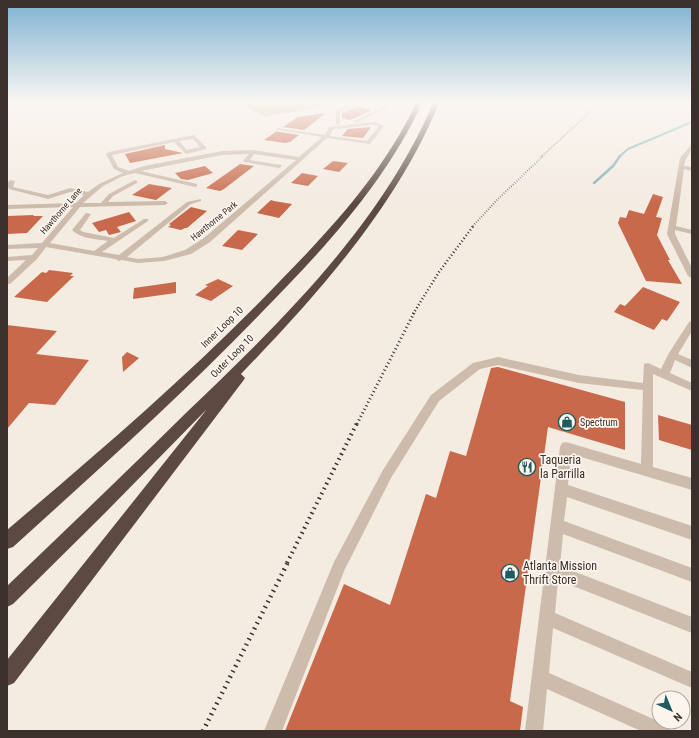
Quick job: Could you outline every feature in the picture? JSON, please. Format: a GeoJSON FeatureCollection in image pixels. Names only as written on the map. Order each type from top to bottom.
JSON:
{"type":"FeatureCollection","features":[{"type":"Feature","properties":{"kind":"highway","name":"Inner Loop 10"},"geometry":{"type":"LineString","coordinates":[[7,541],[147,416],[235,333],[282,285],[355,204],[386,163],[403,135]]}},
{"type":"Feature","properties":{"kind":"highway","name":"Outer Loop 10"},"geometry":{"type":"LineString","coordinates":[[7,598],[56,552],[274,333],[318,283],[374,214],[414,152],[421,135]]}},
{"type":"Feature","properties":{"kind":"highway"},"geometry":{"type":"LineString","coordinates":[[7,676],[274,333]]}},
{"type":"Feature","properties":{"kind":"street"},"geometry":{"type":"LineString","coordinates":[[317,135],[368,143],[374,135]]}},
{"type":"Feature","properties":{"kind":"street","name":"Hawthorne Park"},"geometry":{"type":"LineString","coordinates":[[7,247],[43,245],[64,247],[119,259],[138,261],[164,259],[188,252],[199,246],[326,137]]}},
{"type":"Feature","properties":{"kind":"street"},"geometry":{"type":"LineString","coordinates":[[176,141],[109,154],[116,168],[195,185]]}},
{"type":"Feature","properties":{"kind":"street"},"geometry":{"type":"LineString","coordinates":[[692,146],[683,158],[672,228],[673,238],[692,276]]}},
{"type":"Feature","properties":{"kind":"street","name":"Hawthorne Lane"},"geometry":{"type":"LineString","coordinates":[[7,282],[34,257],[77,205],[101,184],[131,172],[208,155],[232,152],[253,152],[302,158]]}},
{"type":"Feature","properties":{"kind":"street"},"geometry":{"type":"LineString","coordinates":[[253,152],[246,161],[279,166]]}},
{"type":"Feature","properties":{"kind":"street"},"geometry":{"type":"LineString","coordinates":[[681,167],[692,169]]}},
{"type":"Feature","properties":{"kind":"street"},"geometry":{"type":"LineString","coordinates":[[12,181],[9,186],[11,188],[48,197],[70,190],[88,194]]}},
{"type":"Feature","properties":{"kind":"street"},"geometry":{"type":"LineString","coordinates":[[103,204],[111,195],[135,182]]}},
{"type":"Feature","properties":{"kind":"street"},"geometry":{"type":"LineString","coordinates":[[119,259],[188,203],[200,200]]}},
{"type":"Feature","properties":{"kind":"street"},"geometry":{"type":"LineString","coordinates":[[7,207],[165,203]]}},
{"type":"Feature","properties":{"kind":"street"},"geometry":{"type":"LineString","coordinates":[[76,230],[88,214]]}},
{"type":"Feature","properties":{"kind":"street"},"geometry":{"type":"LineString","coordinates":[[95,253],[146,220]]}},
{"type":"Feature","properties":{"kind":"street"},"geometry":{"type":"LineString","coordinates":[[672,228],[692,232]]}},
{"type":"Feature","properties":{"kind":"street"},"geometry":{"type":"LineString","coordinates":[[57,229],[76,230],[81,234],[115,240]]}},
{"type":"Feature","properties":{"kind":"street"},"geometry":{"type":"LineString","coordinates":[[7,259],[34,257]]}},
{"type":"Feature","properties":{"kind":"street"},"geometry":{"type":"LineString","coordinates":[[664,374],[672,355],[692,324]]}},
{"type":"Feature","properties":{"kind":"street"},"geometry":{"type":"LineString","coordinates":[[672,355],[692,364]]}},
{"type":"Feature","properties":{"kind":"street"},"geometry":{"type":"LineString","coordinates":[[273,731],[339,567],[387,474],[435,398],[477,366],[498,361],[578,379],[647,387]]}},
{"type":"Feature","properties":{"kind":"street"},"geometry":{"type":"LineString","coordinates":[[647,471],[648,367],[692,387]]}},
{"type":"Feature","properties":{"kind":"street"},"geometry":{"type":"LineString","coordinates":[[534,731],[566,447],[692,484]]}},
{"type":"Feature","properties":{"kind":"street"},"geometry":{"type":"LineString","coordinates":[[561,488],[692,533]]}},
{"type":"Feature","properties":{"kind":"street"},"geometry":{"type":"LineString","coordinates":[[557,525],[692,575]]}},
{"type":"Feature","properties":{"kind":"street"},"geometry":{"type":"LineString","coordinates":[[552,570],[692,625]]}},
{"type":"Feature","properties":{"kind":"street"},"geometry":{"type":"LineString","coordinates":[[547,617],[692,680]]}},
{"type":"Feature","properties":{"kind":"street"},"geometry":{"type":"LineString","coordinates":[[540,678],[661,731]]}},
{"type":"Feature","properties":{"kind":"building"},"geometry":{"type":"Polygon","coordinates":[[[271,135],[298,135],[290,142],[285,143],[264,140],[271,135]]]}},
{"type":"Feature","properties":{"kind":"building"},"geometry":{"type":"Polygon","coordinates":[[[342,135],[365,135],[363,138],[342,135]]]}},
{"type":"Feature","properties":{"kind":"building"},"geometry":{"type":"Polygon","coordinates":[[[165,145],[165,149],[183,153],[130,163],[125,154],[165,145]]]}},
{"type":"Feature","properties":{"kind":"building"},"geometry":{"type":"Polygon","coordinates":[[[333,161],[348,163],[339,172],[323,169],[333,161]]]}},
{"type":"Feature","properties":{"kind":"building"},"geometry":{"type":"Polygon","coordinates":[[[240,164],[254,166],[220,191],[206,188],[240,164]]]}},
{"type":"Feature","properties":{"kind":"building"},"geometry":{"type":"Polygon","coordinates":[[[205,166],[213,173],[188,180],[181,179],[175,173],[205,166]]]}},
{"type":"Feature","properties":{"kind":"building"},"geometry":{"type":"Polygon","coordinates":[[[302,173],[318,176],[308,186],[291,183],[302,173]]]}},
{"type":"Feature","properties":{"kind":"building"},"geometry":{"type":"Polygon","coordinates":[[[149,184],[172,188],[156,200],[132,195],[149,184]]]}},
{"type":"Feature","properties":{"kind":"building"},"geometry":{"type":"Polygon","coordinates":[[[653,194],[663,197],[656,217],[662,218],[657,235],[670,260],[668,260],[682,284],[646,281],[618,223],[620,217],[626,218],[629,210],[644,214],[653,194]]]}},
{"type":"Feature","properties":{"kind":"building"},"geometry":{"type":"Polygon","coordinates":[[[271,200],[292,204],[279,218],[257,213],[271,200]]]}},
{"type":"Feature","properties":{"kind":"building"},"geometry":{"type":"Polygon","coordinates":[[[191,207],[207,211],[187,228],[181,230],[168,227],[171,225],[169,224],[191,207]]]}},
{"type":"Feature","properties":{"kind":"building"},"geometry":{"type":"Polygon","coordinates":[[[129,212],[136,221],[117,227],[121,232],[109,235],[106,230],[99,232],[92,223],[129,212]]]}},
{"type":"Feature","properties":{"kind":"building"},"geometry":{"type":"Polygon","coordinates":[[[34,215],[33,216],[43,216],[27,233],[7,234],[7,216],[34,215]]]}},
{"type":"Feature","properties":{"kind":"building"},"geometry":{"type":"Polygon","coordinates":[[[238,230],[258,234],[242,250],[222,246],[238,230]]]}},
{"type":"Feature","properties":{"kind":"building"},"geometry":{"type":"Polygon","coordinates":[[[49,270],[73,273],[70,276],[74,276],[47,302],[14,297],[42,272],[46,273],[49,270]]]}},
{"type":"Feature","properties":{"kind":"building"},"geometry":{"type":"Polygon","coordinates":[[[218,279],[233,286],[211,301],[195,295],[208,286],[205,285],[218,279]]]}},
{"type":"Feature","properties":{"kind":"building"},"geometry":{"type":"Polygon","coordinates":[[[176,282],[176,293],[133,299],[134,288],[176,282]]]}},
{"type":"Feature","properties":{"kind":"building"},"geometry":{"type":"Polygon","coordinates":[[[643,287],[680,302],[667,321],[662,319],[654,330],[614,312],[620,304],[625,306],[643,287]]]}},
{"type":"Feature","properties":{"kind":"building"},"geometry":{"type":"Polygon","coordinates":[[[7,325],[57,331],[36,354],[89,360],[55,405],[29,403],[7,429],[7,325]]]}},
{"type":"Feature","properties":{"kind":"building"},"geometry":{"type":"Polygon","coordinates":[[[127,352],[139,358],[123,372],[122,357],[127,352]]]}},
{"type":"Feature","properties":{"kind":"building"},"geometry":{"type":"Polygon","coordinates":[[[498,367],[625,402],[625,450],[548,427],[510,701],[523,707],[520,731],[285,731],[344,584],[390,605],[426,494],[436,498],[450,451],[466,456],[491,368],[498,367]]]}},
{"type":"Feature","properties":{"kind":"building"},"geometry":{"type":"Polygon","coordinates":[[[658,415],[692,425],[692,450],[659,440],[658,415]]]}},
{"type":"Feature","properties":{"kind":"waterway"},"geometry":{"type":"LineString","coordinates":[[620,156],[628,149],[660,135]]}},
{"type":"Feature","properties":{"kind":"waterway"},"geometry":{"type":"LineString","coordinates":[[594,183],[613,166],[620,156]]}},
{"type":"Feature","properties":{"kind":"railway"},"geometry":{"type":"LineString","coordinates":[[541,157],[564,135]]}},
{"type":"Feature","properties":{"kind":"railway"},"geometry":{"type":"LineString","coordinates":[[473,226],[498,199],[543,156]]}},
{"type":"Feature","properties":{"kind":"railway"},"geometry":{"type":"LineString","coordinates":[[413,314],[439,272],[474,225]]}},
{"type":"Feature","properties":{"kind":"railway"},"geometry":{"type":"LineString","coordinates":[[357,424],[414,313]]}},
{"type":"Feature","properties":{"kind":"railway"},"geometry":{"type":"LineString","coordinates":[[287,563],[357,423]]}},
{"type":"Feature","properties":{"kind":"railway"},"geometry":{"type":"LineString","coordinates":[[203,731],[288,562]]}},
{"type":"Feature","properties":{"kind":"place","name":"Spectrum"},"geometry":{"type":"Point","coordinates":[567,422]}},
{"type":"Feature","properties":{"kind":"place","name":"Taqueria la Parrilla"},"geometry":{"type":"Point","coordinates":[527,467]}},
{"type":"Feature","properties":{"kind":"place","name":"Atlanta Mission Thrift Store"},"geometry":{"type":"Point","coordinates":[510,573]}}]}
